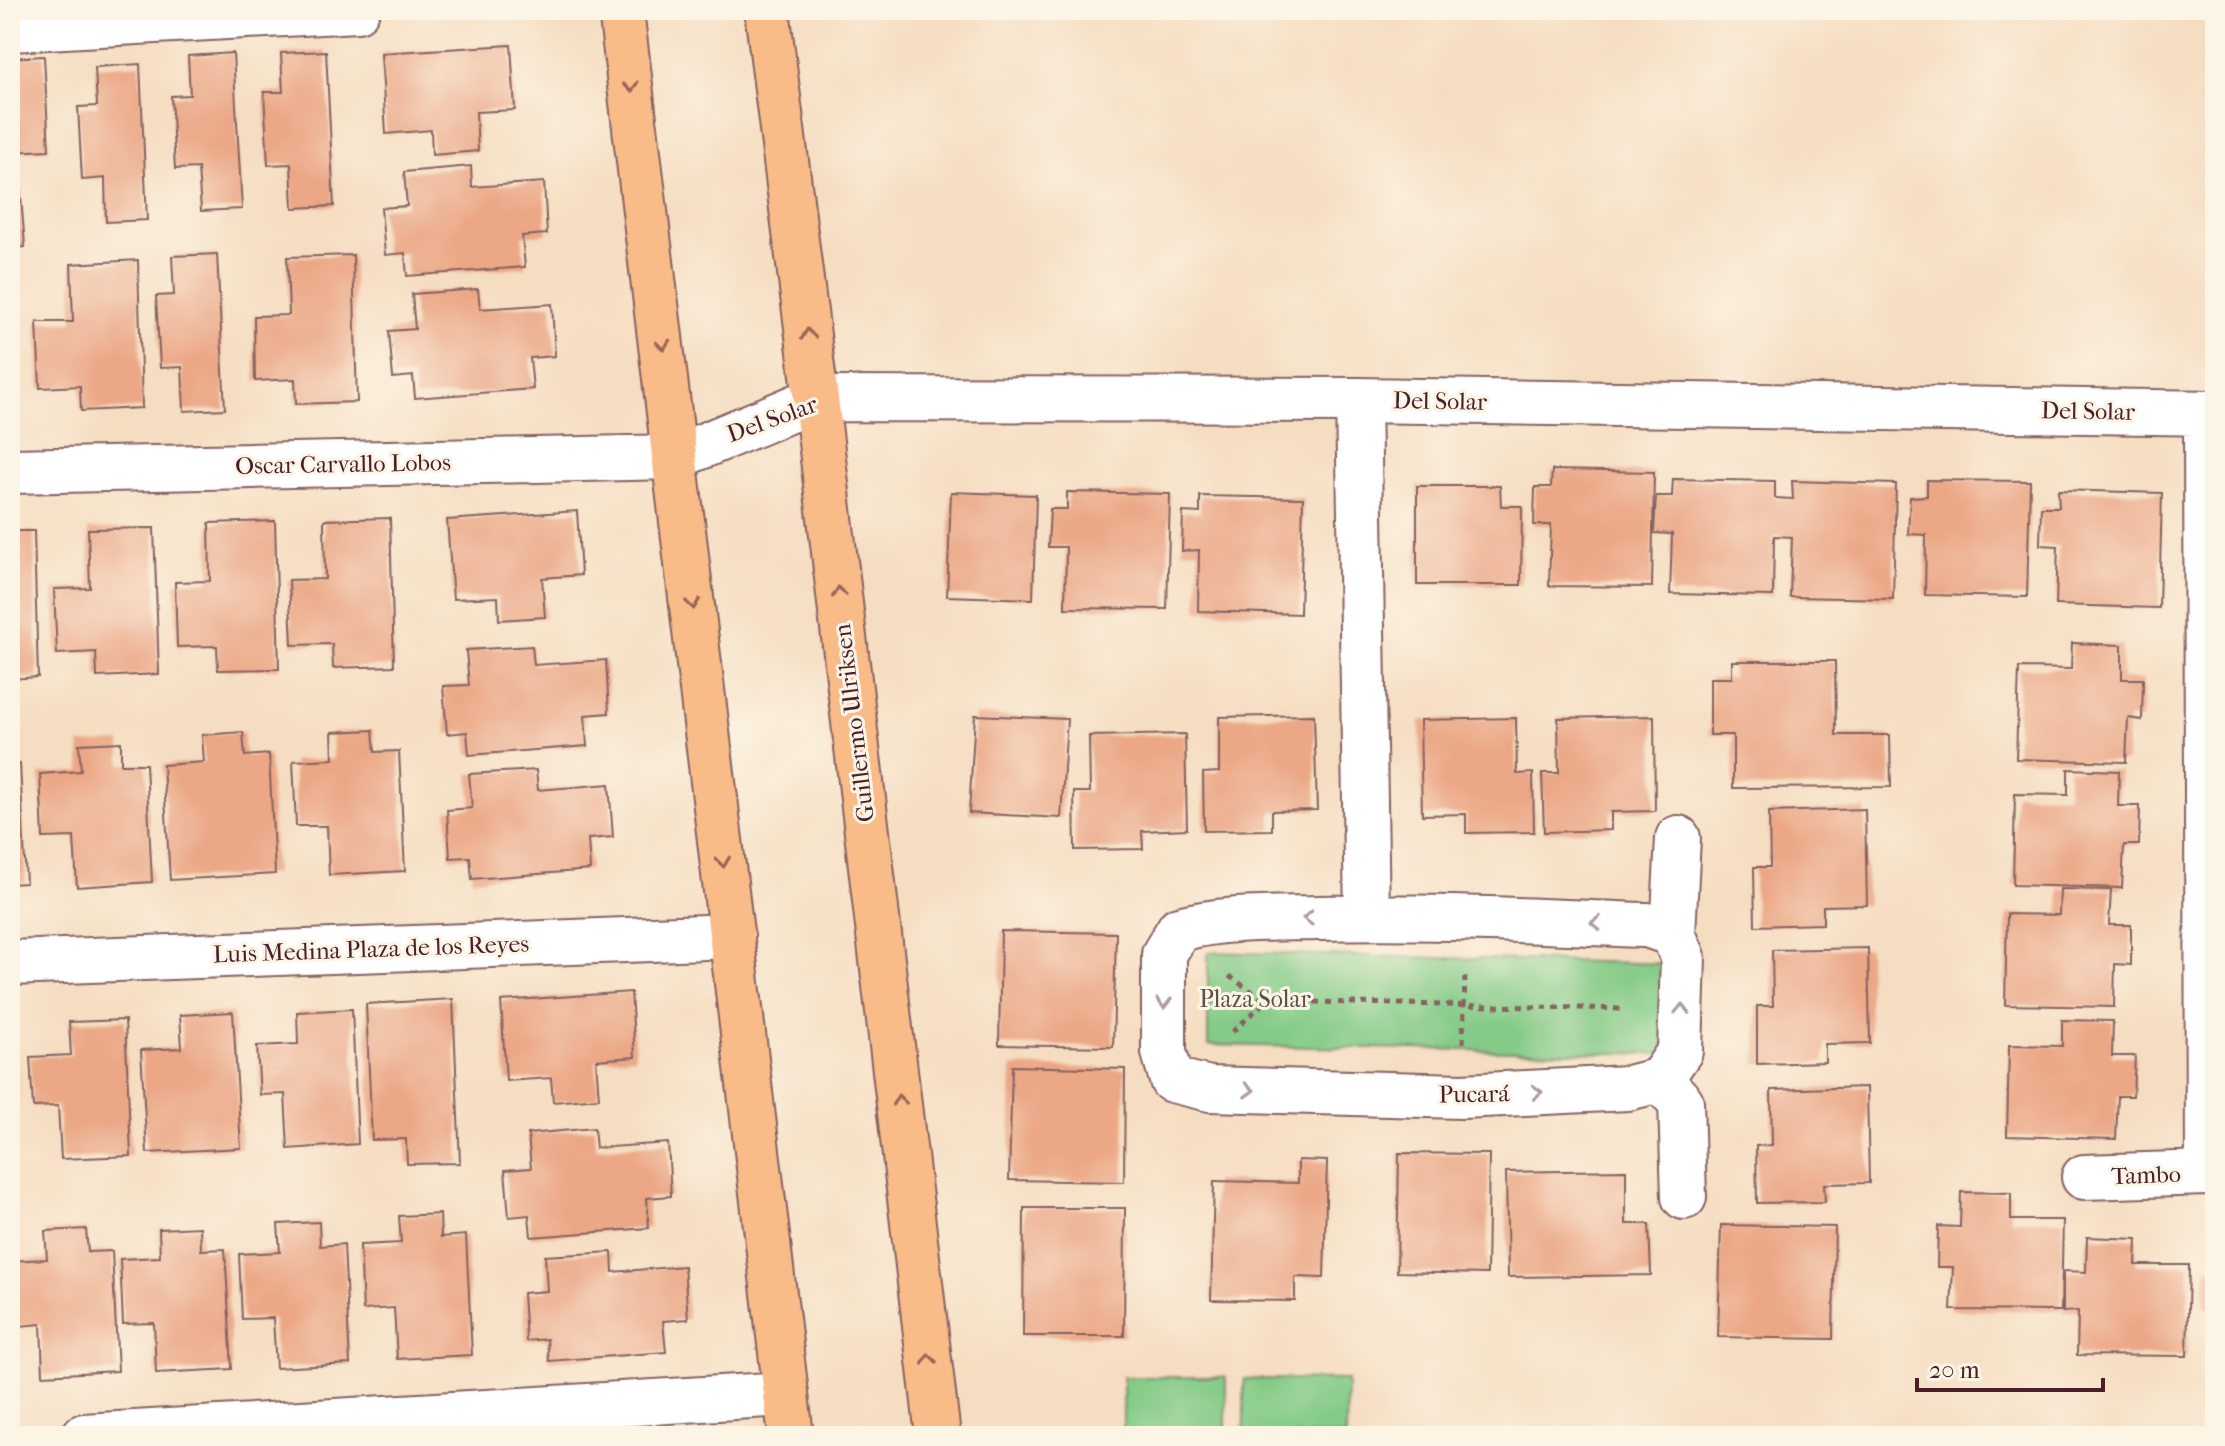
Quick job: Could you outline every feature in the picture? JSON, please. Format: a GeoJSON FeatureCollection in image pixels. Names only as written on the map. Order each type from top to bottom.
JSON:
{"type":"FeatureCollection","features":[{"type":"Feature","properties":{"kind":"main road"},"geometry":{"type":"LineString","coordinates":[[621,10],[789,1415]]}},
{"type":"Feature","properties":{"kind":"main road","name":"Guillermo Ulriksen"},"geometry":{"type":"LineString","coordinates":[[767,10],[938,1436]]}},
{"type":"Feature","properties":{"kind":"street"},"geometry":{"type":"LineString","coordinates":[[10,29],[357,10]]}},
{"type":"Feature","properties":{"kind":"street","name":"Del Solar"},"geometry":{"type":"LineString","coordinates":[[676,457],[816,399],[1358,400],[2210,413]]}},
{"type":"Feature","properties":{"kind":"street"},"geometry":{"type":"LineString","coordinates":[[1358,400],[1367,917]]}},
{"type":"Feature","properties":{"kind":"street","name":"Tambo"},"geometry":{"type":"LineString","coordinates":[[2084,1177],[2212,1172],[2210,413]]}},
{"type":"Feature","properties":{"kind":"street","name":"Oscar Carvallo Lobos"},"geometry":{"type":"LineString","coordinates":[[10,471],[676,457]]}},
{"type":"Feature","properties":{"kind":"street"},"geometry":{"type":"LineString","coordinates":[[1678,838],[1673,934],[1683,957],[1680,1051],[1660,1080],[1681,1102],[1684,1197]]}},
{"type":"Feature","properties":{"kind":"street","name":"Pucará"},"geometry":{"type":"LineString","coordinates":[[1660,1080],[1628,1088],[1462,1096],[1210,1089],[1172,1080],[1164,1052],[1164,954],[1179,929],[1210,921],[1467,918],[1647,925],[1673,934]]}},
{"type":"Feature","properties":{"kind":"street","name":"Luis Medina Plaza de los Reyes"},"geometry":{"type":"LineString","coordinates":[[10,963],[732,936]]}},
{"type":"Feature","properties":{"kind":"street"},"geometry":{"type":"LineString","coordinates":[[84,1436],[789,1415]]}},
{"type":"Feature","properties":{"kind":"path"},"geometry":{"type":"LineString","coordinates":[[1462,1096],[1467,918]]}},
{"type":"Feature","properties":{"kind":"path"},"geometry":{"type":"LineString","coordinates":[[1266,1001],[1682,1010]]}},
{"type":"Feature","properties":{"kind":"green space","name":"Plaza Solar"},"geometry":{"type":"Polygon","coordinates":[[[1208,952],[1674,964],[1665,1054],[1208,1045],[1208,952]]]}},
{"type":"Feature","properties":{"kind":"green space"},"geometry":{"type":"Polygon","coordinates":[[[1123,1377],[1226,1377],[1226,1436],[1123,1436],[1123,1377]]]}},
{"type":"Feature","properties":{"kind":"green space"},"geometry":{"type":"Polygon","coordinates":[[[1244,1379],[1347,1380],[1346,1436],[1244,1436],[1244,1379]]]}},
{"type":"Feature","properties":{"kind":"building"},"geometry":{"type":"Polygon","coordinates":[[[2212,10],[2215,10],[2215,64],[2209,64],[2212,10]]]}},
{"type":"Feature","properties":{"kind":"building"},"geometry":{"type":"Polygon","coordinates":[[[511,45],[515,110],[476,112],[478,151],[432,155],[431,130],[386,134],[381,53],[511,45]]]}},
{"type":"Feature","properties":{"kind":"building"},"geometry":{"type":"Polygon","coordinates":[[[326,51],[334,206],[293,208],[291,164],[268,165],[264,92],[283,92],[281,53],[326,51]]]}},
{"type":"Feature","properties":{"kind":"building"},"geometry":{"type":"Polygon","coordinates":[[[233,53],[242,209],[201,211],[198,168],[175,169],[171,96],[190,95],[188,56],[233,53]]]}},
{"type":"Feature","properties":{"kind":"building"},"geometry":{"type":"Polygon","coordinates":[[[44,56],[49,150],[10,152],[10,58],[44,56]]]}},
{"type":"Feature","properties":{"kind":"building"},"geometry":{"type":"Polygon","coordinates":[[[140,64],[147,220],[106,222],[105,178],[82,180],[78,107],[97,106],[95,67],[140,64]]]}},
{"type":"Feature","properties":{"kind":"building"},"geometry":{"type":"Polygon","coordinates":[[[471,166],[472,187],[544,182],[547,234],[522,236],[525,267],[407,276],[405,253],[385,255],[381,208],[407,206],[404,172],[471,166]]]}},
{"type":"Feature","properties":{"kind":"building"},"geometry":{"type":"Polygon","coordinates":[[[20,184],[25,247],[10,248],[10,185],[20,184]]]}},
{"type":"Feature","properties":{"kind":"building"},"geometry":{"type":"Polygon","coordinates":[[[217,254],[225,409],[184,411],[182,367],[160,368],[156,296],[174,295],[172,256],[217,254]]]}},
{"type":"Feature","properties":{"kind":"building"},"geometry":{"type":"Polygon","coordinates":[[[353,255],[357,402],[296,404],[295,379],[255,381],[254,316],[289,315],[287,257],[353,255]]]}},
{"type":"Feature","properties":{"kind":"building"},"geometry":{"type":"Polygon","coordinates":[[[138,260],[142,408],[81,411],[80,386],[40,388],[37,322],[73,322],[71,264],[138,260]]]}},
{"type":"Feature","properties":{"kind":"building"},"geometry":{"type":"Polygon","coordinates":[[[478,289],[480,309],[552,304],[555,356],[530,358],[533,389],[415,398],[413,376],[393,378],[389,331],[415,329],[412,294],[478,289]]]}},
{"type":"Feature","properties":{"kind":"building"},"geometry":{"type":"Polygon","coordinates":[[[1552,470],[1654,472],[1652,587],[1549,586],[1551,525],[1534,525],[1535,487],[1551,487],[1552,470]]]}},
{"type":"Feature","properties":{"kind":"building"},"geometry":{"type":"Polygon","coordinates":[[[1673,479],[1775,481],[1775,498],[1793,499],[1792,481],[1896,484],[1893,599],[1790,597],[1792,537],[1774,536],[1773,596],[1670,594],[1672,534],[1654,533],[1656,496],[1672,496],[1673,479]]]}},
{"type":"Feature","properties":{"kind":"building"},"geometry":{"type":"Polygon","coordinates":[[[1927,480],[2030,481],[2027,597],[1925,595],[1926,535],[1908,534],[1910,497],[1927,496],[1927,480]]]}},
{"type":"Feature","properties":{"kind":"building"},"geometry":{"type":"Polygon","coordinates":[[[1417,486],[1500,486],[1501,506],[1522,506],[1521,585],[1417,585],[1417,486]]]}},
{"type":"Feature","properties":{"kind":"building"},"geometry":{"type":"Polygon","coordinates":[[[2058,490],[2162,493],[2159,608],[2056,605],[2058,546],[2040,545],[2041,507],[2059,507],[2058,490]]]}},
{"type":"Feature","properties":{"kind":"building"},"geometry":{"type":"Polygon","coordinates":[[[951,492],[1036,495],[1033,599],[947,596],[951,492]]]}},
{"type":"Feature","properties":{"kind":"building"},"geometry":{"type":"Polygon","coordinates":[[[1067,492],[1170,494],[1167,609],[1065,608],[1066,547],[1048,547],[1050,509],[1067,509],[1067,492]]]}},
{"type":"Feature","properties":{"kind":"building"},"geometry":{"type":"Polygon","coordinates":[[[1200,496],[1303,498],[1300,614],[1198,611],[1199,550],[1182,551],[1183,512],[1200,513],[1200,496]]]}},
{"type":"Feature","properties":{"kind":"building"},"geometry":{"type":"Polygon","coordinates":[[[577,511],[581,575],[542,578],[545,617],[499,620],[498,597],[453,599],[447,520],[577,511]]]}},
{"type":"Feature","properties":{"kind":"building"},"geometry":{"type":"Polygon","coordinates":[[[390,518],[394,666],[333,668],[332,644],[292,645],[289,580],[325,579],[324,520],[390,518]]]}},
{"type":"Feature","properties":{"kind":"building"},"geometry":{"type":"Polygon","coordinates":[[[275,521],[279,669],[218,670],[217,646],[177,647],[175,582],[210,581],[209,523],[275,521]]]}},
{"type":"Feature","properties":{"kind":"building"},"geometry":{"type":"Polygon","coordinates":[[[154,528],[159,674],[97,677],[96,652],[57,654],[54,589],[90,588],[88,529],[154,528]]]}},
{"type":"Feature","properties":{"kind":"building"},"geometry":{"type":"Polygon","coordinates":[[[10,531],[34,531],[38,677],[10,679],[10,531]]]}},
{"type":"Feature","properties":{"kind":"building"},"geometry":{"type":"Polygon","coordinates":[[[2072,643],[2122,645],[2122,679],[2143,679],[2142,720],[2128,718],[2126,762],[2016,759],[2019,668],[2071,669],[2072,643]]]}},
{"type":"Feature","properties":{"kind":"building"},"geometry":{"type":"Polygon","coordinates":[[[532,646],[534,665],[606,660],[609,713],[585,715],[587,746],[469,755],[467,732],[447,734],[443,686],[469,685],[466,650],[532,646]]]}},
{"type":"Feature","properties":{"kind":"building"},"geometry":{"type":"Polygon","coordinates":[[[1732,661],[1835,661],[1836,735],[1890,735],[1891,787],[1733,788],[1733,735],[1710,735],[1710,678],[1732,678],[1732,661]]]}},
{"type":"Feature","properties":{"kind":"building"},"geometry":{"type":"Polygon","coordinates":[[[975,715],[1067,719],[1061,818],[969,813],[975,715]]]}},
{"type":"Feature","properties":{"kind":"building"},"geometry":{"type":"Polygon","coordinates":[[[1314,715],[1317,810],[1272,811],[1272,830],[1204,831],[1203,773],[1219,772],[1219,717],[1314,715]]]}},
{"type":"Feature","properties":{"kind":"building"},"geometry":{"type":"Polygon","coordinates":[[[1654,716],[1655,811],[1611,812],[1611,830],[1544,832],[1542,773],[1559,773],[1558,718],[1654,716]]]}},
{"type":"Feature","properties":{"kind":"building"},"geometry":{"type":"Polygon","coordinates":[[[1516,718],[1517,774],[1533,773],[1534,832],[1466,833],[1466,814],[1422,815],[1420,720],[1516,718]]]}},
{"type":"Feature","properties":{"kind":"building"},"geometry":{"type":"Polygon","coordinates":[[[373,730],[375,752],[399,751],[405,871],[329,875],[327,826],[296,826],[293,761],[333,759],[332,732],[373,730]]]}},
{"type":"Feature","properties":{"kind":"building"},"geometry":{"type":"Polygon","coordinates":[[[243,732],[245,756],[269,754],[275,874],[170,880],[163,765],[204,762],[202,735],[243,732]]]}},
{"type":"Feature","properties":{"kind":"building"},"geometry":{"type":"Polygon","coordinates":[[[1185,734],[1187,829],[1142,831],[1143,849],[1075,850],[1074,792],[1090,792],[1089,736],[1185,734]]]}},
{"type":"Feature","properties":{"kind":"building"},"geometry":{"type":"Polygon","coordinates":[[[121,742],[121,764],[146,764],[152,882],[77,887],[74,837],[43,838],[40,774],[81,771],[79,744],[121,742]]]}},
{"type":"Feature","properties":{"kind":"building"},"geometry":{"type":"Polygon","coordinates":[[[20,764],[26,883],[10,884],[10,765],[20,764]]]}},
{"type":"Feature","properties":{"kind":"building"},"geometry":{"type":"Polygon","coordinates":[[[2068,769],[2119,771],[2118,806],[2140,806],[2139,845],[2124,845],[2122,888],[2013,885],[2015,794],[2068,795],[2068,769]]]}},
{"type":"Feature","properties":{"kind":"building"},"geometry":{"type":"Polygon","coordinates":[[[536,770],[538,790],[609,784],[613,837],[588,839],[590,870],[472,879],[470,857],[450,858],[447,810],[472,808],[469,774],[536,770]]]}},
{"type":"Feature","properties":{"kind":"building"},"geometry":{"type":"Polygon","coordinates":[[[1865,809],[1867,905],[1823,906],[1823,924],[1755,926],[1754,867],[1770,867],[1769,812],[1865,809]]]}},
{"type":"Feature","properties":{"kind":"building"},"geometry":{"type":"Polygon","coordinates":[[[2060,889],[2111,890],[2109,925],[2131,925],[2131,965],[2115,964],[2114,1007],[2005,1005],[2007,914],[2059,915],[2060,889]]]}},
{"type":"Feature","properties":{"kind":"building"},"geometry":{"type":"Polygon","coordinates":[[[1001,931],[1116,933],[1113,1047],[999,1045],[1001,931]]]}},
{"type":"Feature","properties":{"kind":"building"},"geometry":{"type":"Polygon","coordinates":[[[1868,948],[1870,1043],[1825,1044],[1825,1062],[1757,1064],[1757,1006],[1773,1006],[1772,950],[1868,948]]]}},
{"type":"Feature","properties":{"kind":"building"},"geometry":{"type":"Polygon","coordinates":[[[631,992],[635,1057],[596,1060],[599,1098],[553,1102],[551,1078],[506,1081],[501,1001],[631,992]]]}},
{"type":"Feature","properties":{"kind":"building"},"geometry":{"type":"Polygon","coordinates":[[[453,999],[460,1163],[407,1164],[406,1139],[372,1140],[366,1004],[453,999]]]}},
{"type":"Feature","properties":{"kind":"building"},"geometry":{"type":"Polygon","coordinates":[[[352,1009],[358,1144],[288,1149],[285,1094],[260,1095],[257,1046],[298,1044],[297,1012],[352,1009]]]}},
{"type":"Feature","properties":{"kind":"building"},"geometry":{"type":"Polygon","coordinates":[[[233,1012],[241,1148],[147,1153],[141,1050],[182,1048],[180,1015],[233,1012]]]}},
{"type":"Feature","properties":{"kind":"building"},"geometry":{"type":"Polygon","coordinates":[[[125,1020],[131,1156],[61,1159],[58,1106],[33,1107],[30,1057],[71,1055],[69,1022],[125,1020]]]}},
{"type":"Feature","properties":{"kind":"building"},"geometry":{"type":"Polygon","coordinates":[[[2062,1020],[2113,1021],[2112,1056],[2135,1056],[2133,1096],[2118,1096],[2116,1139],[2007,1136],[2009,1045],[2062,1046],[2062,1020]]]}},
{"type":"Feature","properties":{"kind":"building"},"geometry":{"type":"Polygon","coordinates":[[[1012,1066],[1125,1069],[1124,1182],[1009,1180],[1012,1066]]]}},
{"type":"Feature","properties":{"kind":"building"},"geometry":{"type":"Polygon","coordinates":[[[1867,1087],[1869,1183],[1824,1184],[1825,1202],[1757,1203],[1756,1146],[1772,1145],[1771,1090],[1867,1087]]]}},
{"type":"Feature","properties":{"kind":"building"},"geometry":{"type":"Polygon","coordinates":[[[12,1118],[14,1158],[10,1158],[12,1118]]]}},
{"type":"Feature","properties":{"kind":"building"},"geometry":{"type":"Polygon","coordinates":[[[594,1128],[596,1148],[668,1143],[671,1196],[647,1198],[649,1228],[531,1237],[529,1215],[509,1217],[505,1170],[531,1168],[528,1134],[594,1128]]]}},
{"type":"Feature","properties":{"kind":"building"},"geometry":{"type":"Polygon","coordinates":[[[1399,1153],[1489,1154],[1487,1274],[1397,1272],[1399,1153]]]}},
{"type":"Feature","properties":{"kind":"building"},"geometry":{"type":"Polygon","coordinates":[[[1298,1160],[1327,1161],[1324,1278],[1295,1277],[1295,1301],[1211,1300],[1214,1181],[1298,1183],[1298,1160]]]}},
{"type":"Feature","properties":{"kind":"building"},"geometry":{"type":"Polygon","coordinates":[[[1626,1170],[1626,1224],[1649,1224],[1651,1275],[1508,1277],[1506,1172],[1626,1170]]]}},
{"type":"Feature","properties":{"kind":"building"},"geometry":{"type":"Polygon","coordinates":[[[1961,1192],[2011,1193],[2011,1220],[2063,1220],[2061,1311],[1951,1310],[1953,1267],[1937,1267],[1938,1226],[1960,1227],[1961,1192]]]}},
{"type":"Feature","properties":{"kind":"building"},"geometry":{"type":"Polygon","coordinates":[[[1024,1208],[1125,1208],[1124,1336],[1023,1336],[1024,1208]]]}},
{"type":"Feature","properties":{"kind":"building"},"geometry":{"type":"Polygon","coordinates":[[[440,1214],[441,1237],[466,1235],[472,1355],[397,1359],[394,1308],[363,1310],[360,1245],[401,1243],[399,1216],[440,1214]]]}},
{"type":"Feature","properties":{"kind":"building"},"geometry":{"type":"Polygon","coordinates":[[[319,1222],[320,1246],[344,1244],[350,1364],[276,1368],[273,1318],[242,1319],[239,1254],[280,1252],[278,1224],[319,1222]]]}},
{"type":"Feature","properties":{"kind":"building"},"geometry":{"type":"Polygon","coordinates":[[[1721,1225],[1835,1227],[1833,1339],[1718,1337],[1721,1225]]]}},
{"type":"Feature","properties":{"kind":"building"},"geometry":{"type":"Polygon","coordinates":[[[200,1227],[201,1250],[225,1249],[232,1369],[156,1373],[154,1323],[123,1324],[120,1259],[160,1257],[159,1229],[200,1227]]]}},
{"type":"Feature","properties":{"kind":"building"},"geometry":{"type":"Polygon","coordinates":[[[86,1229],[88,1252],[112,1251],[118,1371],[43,1375],[41,1324],[10,1327],[10,1261],[47,1259],[45,1231],[86,1229]]]}},
{"type":"Feature","properties":{"kind":"building"},"geometry":{"type":"Polygon","coordinates":[[[2087,1237],[2137,1239],[2136,1265],[2189,1265],[2187,1356],[2077,1355],[2078,1311],[2063,1312],[2063,1271],[2086,1272],[2087,1237]]]}},
{"type":"Feature","properties":{"kind":"building"},"geometry":{"type":"Polygon","coordinates":[[[612,1252],[613,1272],[684,1266],[688,1319],[663,1321],[666,1352],[549,1361],[547,1339],[526,1341],[523,1293],[547,1291],[545,1256],[612,1252]]]}},
{"type":"Feature","properties":{"kind":"building"},"geometry":{"type":"Polygon","coordinates":[[[2206,1268],[2215,1268],[2215,1308],[2204,1308],[2206,1268]]]}}]}
